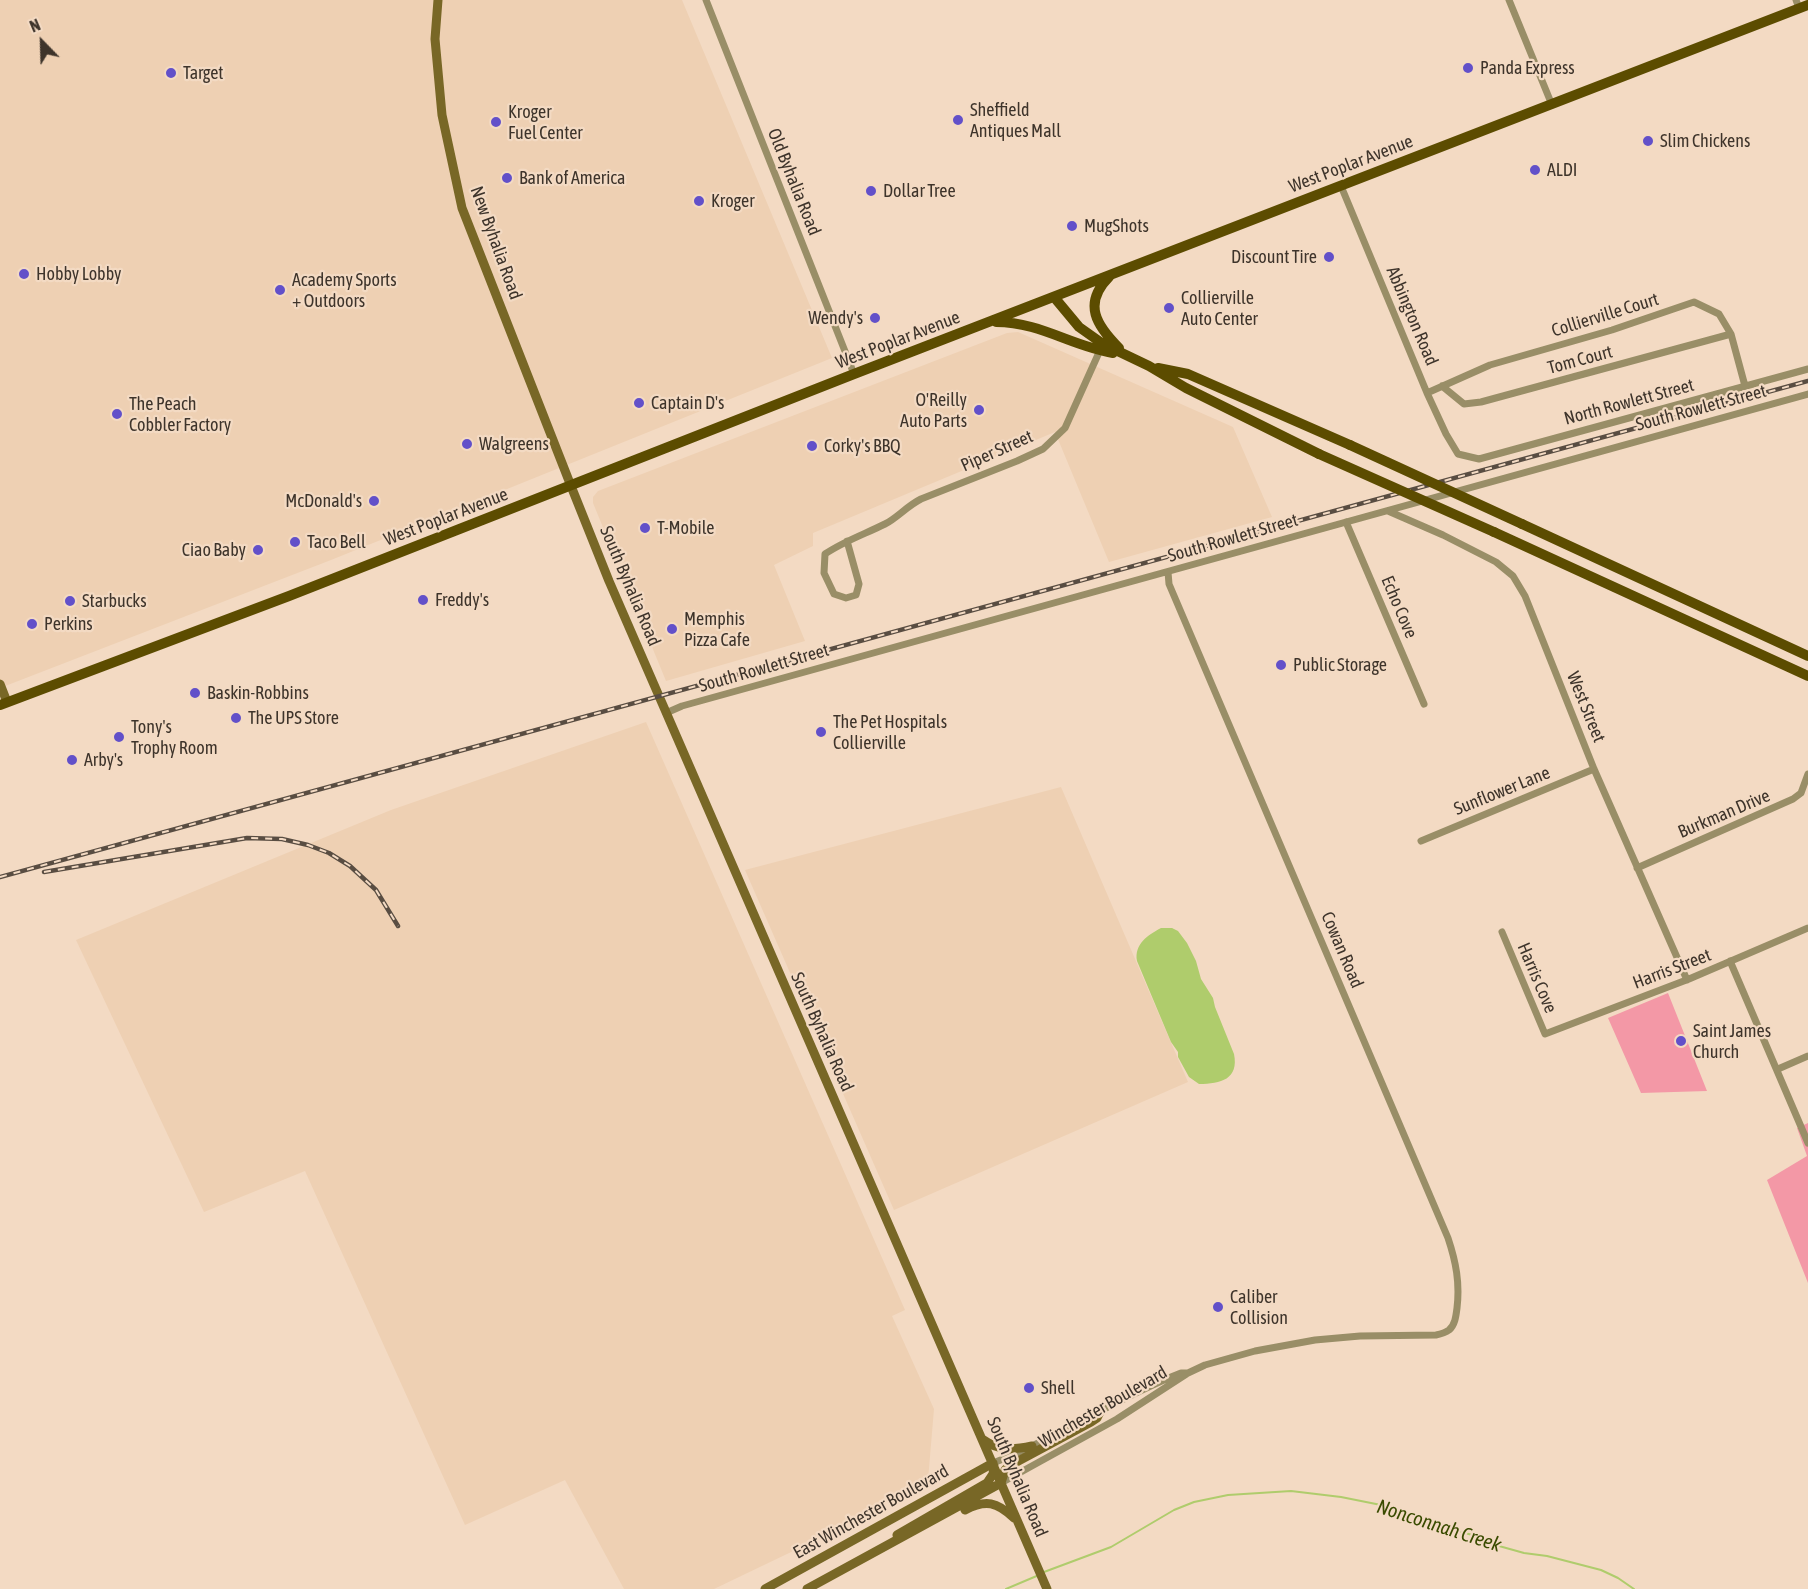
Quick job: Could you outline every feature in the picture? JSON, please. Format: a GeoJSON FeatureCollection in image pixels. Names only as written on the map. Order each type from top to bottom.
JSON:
{"type":"FeatureCollection","features":[{"type":"Feature","properties":{"kind":"main road","name":"New Byhalia Road"},"geometry":{"type":"LineString","coordinates":[[438,0],[435,39],[442,115],[462,208],[570,486]]}},
{"type":"Feature","properties":{"kind":"main road","name":"West Poplar Avenue"},"geometry":{"type":"LineString","coordinates":[[3,704],[226,620],[854,374],[1552,105],[1801,4]]}},
{"type":"Feature","properties":{"kind":"main road"},"geometry":{"type":"LineString","coordinates":[[1104,344],[1097,322],[1095,304],[1103,283],[1112,275]]}},
{"type":"Feature","properties":{"kind":"main road"},"geometry":{"type":"LineString","coordinates":[[1054,297],[1079,327],[1104,344],[1149,366],[1186,388],[1319,453],[1808,676]]}},
{"type":"Feature","properties":{"kind":"main road"},"geometry":{"type":"LineString","coordinates":[[988,322],[1029,325],[1083,346],[1104,344]]}},
{"type":"Feature","properties":{"kind":"main road"},"geometry":{"type":"LineString","coordinates":[[1149,366],[1188,374],[1350,445],[1808,656]]}},
{"type":"Feature","properties":{"kind":"main road","name":"South Byhalia Road"},"geometry":{"type":"LineString","coordinates":[[570,486],[666,713],[1047,1589]]}},
{"type":"Feature","properties":{"kind":"main road"},"geometry":{"type":"LineString","coordinates":[[1740,645],[1750,630]]}},
{"type":"Feature","properties":{"kind":"main road"},"geometry":{"type":"LineString","coordinates":[[0,684],[3,704]]}},
{"type":"Feature","properties":{"kind":"main road"},"geometry":{"type":"LineString","coordinates":[[1001,1483],[1005,1470],[1010,1466],[1091,1422],[1100,1412]]}},
{"type":"Feature","properties":{"kind":"main road"},"geometry":{"type":"LineString","coordinates":[[982,1439],[991,1445],[1007,1450],[1032,1446]]}},
{"type":"Feature","properties":{"kind":"main road"},"geometry":{"type":"LineString","coordinates":[[874,1553],[909,1526],[987,1483],[993,1474],[993,1463]]}},
{"type":"Feature","properties":{"kind":"main road","name":"East Winchester Boulevard"},"geometry":{"type":"LineString","coordinates":[[765,1589],[993,1463]]}},
{"type":"Feature","properties":{"kind":"main road","name":"East Winchester Boulevard"},"geometry":{"type":"LineString","coordinates":[[808,1589],[1001,1483]]}},
{"type":"Feature","properties":{"kind":"main road"},"geometry":{"type":"LineString","coordinates":[[874,1553],[881,1553],[974,1505],[989,1504],[1003,1508],[1018,1523]]}},
{"type":"Feature","properties":{"kind":"main road"},"geometry":{"type":"LineString","coordinates":[[806,1567],[808,1589]]}},
{"type":"Feature","properties":{"kind":"street","name":"Old Byhalia Road"},"geometry":{"type":"LineString","coordinates":[[706,0],[854,374]]}},
{"type":"Feature","properties":{"kind":"street"},"geometry":{"type":"LineString","coordinates":[[1509,0],[1552,105]]}},
{"type":"Feature","properties":{"kind":"street","name":"Abbington Road"},"geometry":{"type":"LineString","coordinates":[[1341,186],[1427,393],[1458,454]]}},
{"type":"Feature","properties":{"kind":"street","name":"Collierville Court"},"geometry":{"type":"LineString","coordinates":[[1427,393],[1490,365],[1612,330],[1694,302],[1719,314],[1731,334],[1744,386]]}},
{"type":"Feature","properties":{"kind":"street","name":"Tom Court"},"geometry":{"type":"LineString","coordinates":[[1442,386],[1464,404],[1481,402],[1731,334]]}},
{"type":"Feature","properties":{"kind":"street","name":"Piper Street"},"geometry":{"type":"LineString","coordinates":[[847,541],[859,584],[856,595],[846,598],[834,594],[824,573],[825,554],[847,541],[888,523],[906,507],[921,499],[1043,449],[1065,428],[1104,344]]}},
{"type":"Feature","properties":{"kind":"street","name":"North Rowlett Street"},"geometry":{"type":"LineString","coordinates":[[1458,454],[1479,459],[1808,369]]}},
{"type":"Feature","properties":{"kind":"street","name":"South Rowlett Street"},"geometry":{"type":"LineString","coordinates":[[666,713],[682,706],[1808,394]]}},
{"type":"Feature","properties":{"kind":"street","name":"West Street"},"geometry":{"type":"LineString","coordinates":[[1388,511],[1496,562],[1512,576],[1525,596],[1594,769],[1687,980]]}},
{"type":"Feature","properties":{"kind":"street","name":"Echo Cove"},"geometry":{"type":"LineString","coordinates":[[1346,522],[1424,704]]}},
{"type":"Feature","properties":{"kind":"street","name":"Cowan Road"},"geometry":{"type":"LineString","coordinates":[[1168,572],[1173,594],[1453,1253],[1458,1280],[1456,1314],[1451,1329],[1436,1335]]}},
{"type":"Feature","properties":{"kind":"street","name":"Sunflower Lane"},"geometry":{"type":"LineString","coordinates":[[1421,841],[1594,769]]}},
{"type":"Feature","properties":{"kind":"street","name":"Burkman Drive"},"geometry":{"type":"LineString","coordinates":[[1637,868],[1794,800],[1802,793],[1808,774]]}},
{"type":"Feature","properties":{"kind":"street","name":"Harris Street"},"geometry":{"type":"LineString","coordinates":[[1545,1034],[1687,980],[1808,928]]}},
{"type":"Feature","properties":{"kind":"street","name":"Harris Cove"},"geometry":{"type":"LineString","coordinates":[[1502,933],[1545,1034]]}},
{"type":"Feature","properties":{"kind":"street"},"geometry":{"type":"LineString","coordinates":[[1730,961],[1808,1143]]}},
{"type":"Feature","properties":{"kind":"street"},"geometry":{"type":"LineString","coordinates":[[1778,1069],[1808,1056]]}},
{"type":"Feature","properties":{"kind":"street","name":"Winchester Boulevard"},"geometry":{"type":"LineString","coordinates":[[1001,1483],[1117,1419],[1188,1373],[1230,1357],[1314,1340],[1360,1336],[1436,1335]]}},
{"type":"Feature","properties":{"kind":"street","name":"Winchester Boulevard"},"geometry":{"type":"LineString","coordinates":[[993,1463],[1032,1446],[1162,1380],[1181,1373],[1188,1373]]}},
{"type":"Feature","properties":{"kind":"shaded area"},"geometry":{"type":"Polygon","coordinates":[[[0,0],[682,0],[832,358],[331,560],[0,688],[0,0]]]}},
{"type":"Feature","properties":{"kind":"shaded area"},"geometry":{"type":"Polygon","coordinates":[[[1018,332],[1233,427],[1272,517],[1109,562],[1055,432],[813,533],[813,546],[774,565],[805,641],[666,681],[593,503],[593,497],[598,491],[1007,333],[1018,332]]]}},
{"type":"Feature","properties":{"kind":"shaded area"},"geometry":{"type":"Polygon","coordinates":[[[646,722],[905,1310],[892,1316],[934,1409],[928,1480],[812,1542],[714,1589],[624,1589],[565,1480],[465,1525],[305,1171],[204,1212],[76,940],[391,810],[646,722]]]}},
{"type":"Feature","properties":{"kind":"shaded area"},"geometry":{"type":"Polygon","coordinates":[[[1061,787],[1188,1082],[894,1210],[745,870],[1061,787]]]}},
{"type":"Feature","properties":{"kind":"shaded area"},"geometry":{"type":"Polygon","coordinates":[[[1161,928],[1172,928],[1178,931],[1187,943],[1196,961],[1201,979],[1213,998],[1235,1062],[1231,1074],[1221,1081],[1199,1084],[1189,1077],[1171,1042],[1137,961],[1140,945],[1147,937],[1161,928]]]}},
{"type":"Feature","properties":{"kind":"shaded area"},"geometry":{"type":"Polygon","coordinates":[[[1668,993],[1707,1091],[1641,1093],[1608,1018],[1668,993]]]}},
{"type":"Feature","properties":{"kind":"shaded area"},"geometry":{"type":"Polygon","coordinates":[[[1808,1123],[1808,1283],[1767,1180],[1807,1156],[1797,1128],[1808,1123]]]}},
{"type":"Feature","properties":{"kind":"waterway","name":"Nonconnah Creek"},"geometry":{"type":"LineString","coordinates":[[1044,1572],[1111,1547],[1174,1510],[1194,1502],[1228,1495],[1291,1491],[1341,1497],[1391,1507],[1440,1526],[1483,1538],[1499,1546],[1601,1570],[1634,1589]]}},
{"type":"Feature","properties":{"kind":"waterway","name":"Nonconnah Creek"},"geometry":{"type":"LineString","coordinates":[[1006,1589],[1039,1575]]}},
{"type":"Feature","properties":{"kind":"railway"},"geometry":{"type":"LineString","coordinates":[[0,877],[1808,381]]}},
{"type":"Feature","properties":{"kind":"railway"},"geometry":{"type":"LineString","coordinates":[[44,872],[247,838],[282,839],[329,853],[350,866],[376,890],[398,926]]}},
{"type":"Feature","properties":{"kind":"place","name":"Panda Express"},"geometry":{"type":"Point","coordinates":[1468,68]}},
{"type":"Feature","properties":{"kind":"place","name":"Target"},"geometry":{"type":"Point","coordinates":[171,73]}},
{"type":"Feature","properties":{"kind":"place","name":"Sheffield Antiques Mall"},"geometry":{"type":"Point","coordinates":[958,120]}},
{"type":"Feature","properties":{"kind":"place","name":"Kroger Fuel Center"},"geometry":{"type":"Point","coordinates":[496,122]}},
{"type":"Feature","properties":{"kind":"place","name":"Slim Chickens"},"geometry":{"type":"Point","coordinates":[1648,141]}},
{"type":"Feature","properties":{"kind":"place","name":"ALDI"},"geometry":{"type":"Point","coordinates":[1535,170]}},
{"type":"Feature","properties":{"kind":"place","name":"Bank of America"},"geometry":{"type":"Point","coordinates":[507,178]}},
{"type":"Feature","properties":{"kind":"place","name":"Dollar Tree"},"geometry":{"type":"Point","coordinates":[871,191]}},
{"type":"Feature","properties":{"kind":"place","name":"Kroger"},"geometry":{"type":"Point","coordinates":[699,201]}},
{"type":"Feature","properties":{"kind":"place","name":"MugShots"},"geometry":{"type":"Point","coordinates":[1072,226]}},
{"type":"Feature","properties":{"kind":"place","name":"Discount Tire"},"geometry":{"type":"Point","coordinates":[1329,257]}},
{"type":"Feature","properties":{"kind":"place","name":"Hobby Lobby"},"geometry":{"type":"Point","coordinates":[24,274]}},
{"type":"Feature","properties":{"kind":"place","name":"Academy Sports + Outdoors"},"geometry":{"type":"Point","coordinates":[280,290]}},
{"type":"Feature","properties":{"kind":"place","name":"Collierville Auto Center"},"geometry":{"type":"Point","coordinates":[1169,308]}},
{"type":"Feature","properties":{"kind":"place","name":"Wendy's"},"geometry":{"type":"Point","coordinates":[875,318]}},
{"type":"Feature","properties":{"kind":"place","name":"Captain D's"},"geometry":{"type":"Point","coordinates":[639,403]}},
{"type":"Feature","properties":{"kind":"place","name":"O'Reilly Auto Parts"},"geometry":{"type":"Point","coordinates":[979,410]}},
{"type":"Feature","properties":{"kind":"place","name":"The Peach Cobbler Factory"},"geometry":{"type":"Point","coordinates":[117,414]}},
{"type":"Feature","properties":{"kind":"place","name":"Walgreens"},"geometry":{"type":"Point","coordinates":[467,444]}},
{"type":"Feature","properties":{"kind":"place","name":"Corky's BBQ"},"geometry":{"type":"Point","coordinates":[812,446]}},
{"type":"Feature","properties":{"kind":"place","name":"McDonald's"},"geometry":{"type":"Point","coordinates":[374,501]}},
{"type":"Feature","properties":{"kind":"place","name":"T-Mobile"},"geometry":{"type":"Point","coordinates":[645,528]}},
{"type":"Feature","properties":{"kind":"place","name":"Taco Bell"},"geometry":{"type":"Point","coordinates":[295,542]}},
{"type":"Feature","properties":{"kind":"place","name":"Ciao Baby"},"geometry":{"type":"Point","coordinates":[258,550]}},
{"type":"Feature","properties":{"kind":"place","name":"Freddy's"},"geometry":{"type":"Point","coordinates":[423,600]}},
{"type":"Feature","properties":{"kind":"place","name":"Starbucks"},"geometry":{"type":"Point","coordinates":[70,601]}},
{"type":"Feature","properties":{"kind":"place","name":"Perkins"},"geometry":{"type":"Point","coordinates":[32,624]}},
{"type":"Feature","properties":{"kind":"place","name":"Memphis Pizza Cafe"},"geometry":{"type":"Point","coordinates":[672,629]}},
{"type":"Feature","properties":{"kind":"place","name":"Public Storage"},"geometry":{"type":"Point","coordinates":[1281,665]}},
{"type":"Feature","properties":{"kind":"place","name":"Baskin-Robbins"},"geometry":{"type":"Point","coordinates":[195,693]}},
{"type":"Feature","properties":{"kind":"place","name":"The UPS Store"},"geometry":{"type":"Point","coordinates":[236,718]}},
{"type":"Feature","properties":{"kind":"place","name":"The Pet Hospitals Collierville"},"geometry":{"type":"Point","coordinates":[821,732]}},
{"type":"Feature","properties":{"kind":"place","name":"Tony's Trophy Room"},"geometry":{"type":"Point","coordinates":[119,737]}},
{"type":"Feature","properties":{"kind":"place","name":"Arby's"},"geometry":{"type":"Point","coordinates":[72,760]}},
{"type":"Feature","properties":{"kind":"place","name":"Saint James Church"},"geometry":{"type":"Point","coordinates":[1681,1041]}},
{"type":"Feature","properties":{"kind":"place","name":"Caliber Collision"},"geometry":{"type":"Point","coordinates":[1218,1307]}},
{"type":"Feature","properties":{"kind":"place","name":"Shell"},"geometry":{"type":"Point","coordinates":[1029,1388]}}]}
